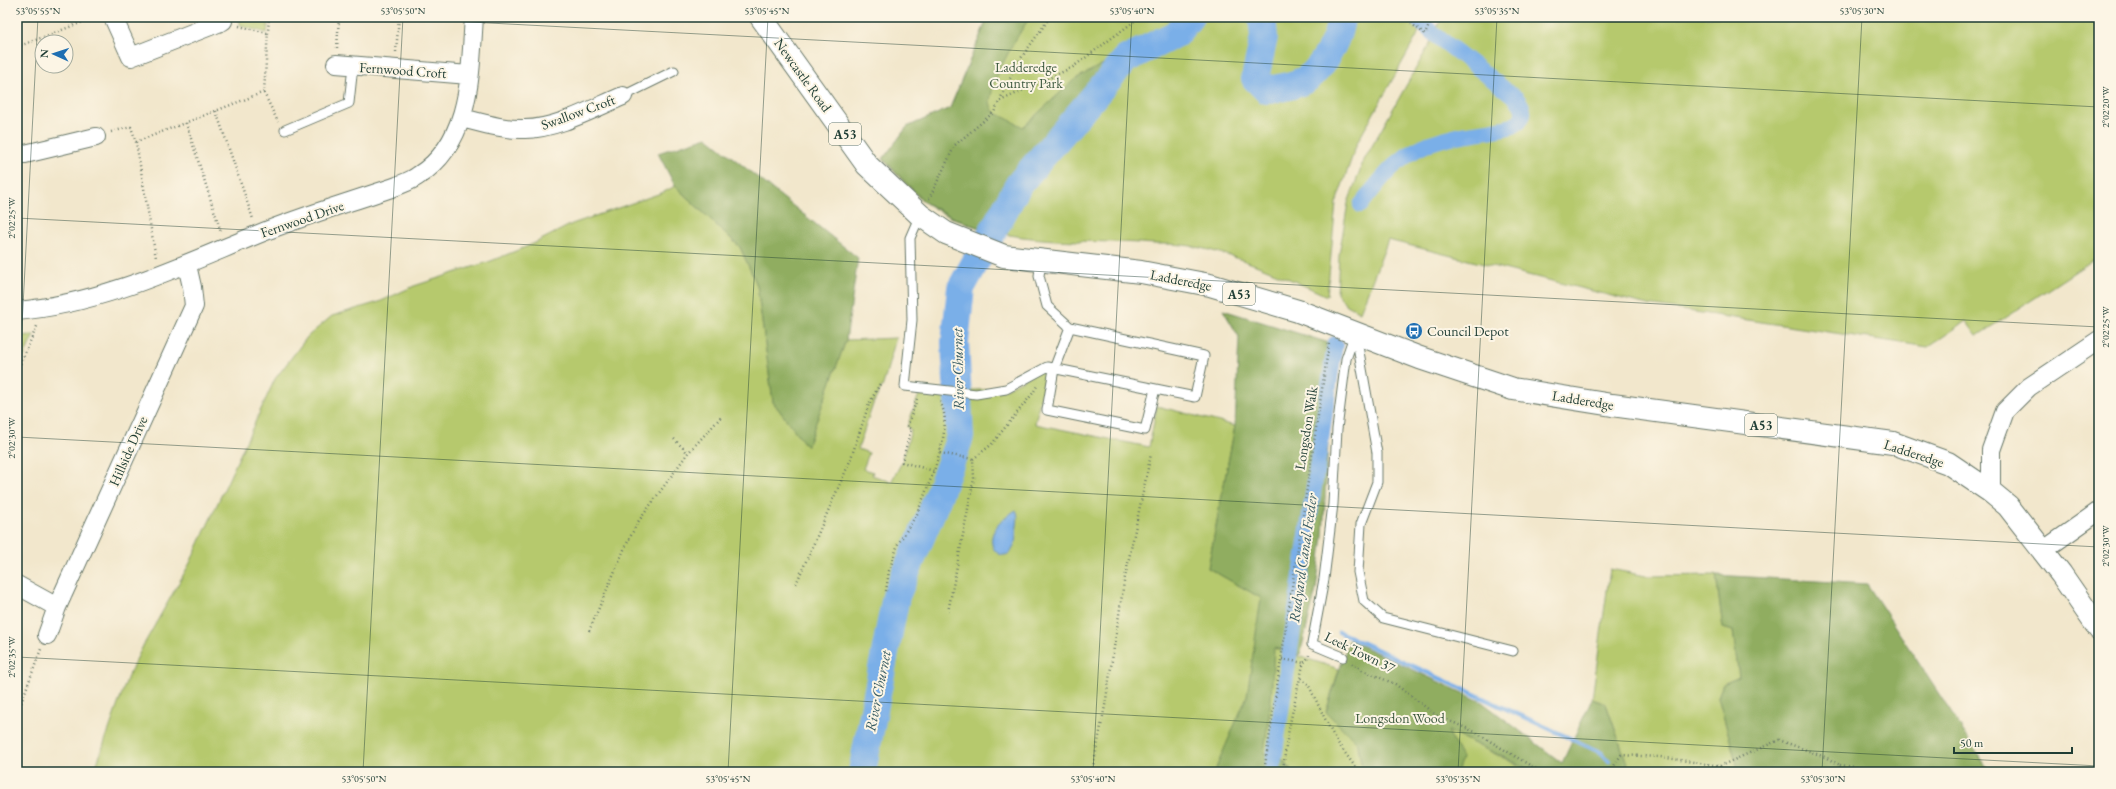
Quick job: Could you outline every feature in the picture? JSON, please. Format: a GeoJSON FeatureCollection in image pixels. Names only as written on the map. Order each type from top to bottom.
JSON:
{"type":"FeatureCollection","features":[{"type":"Feature","properties":{"kind":"highway","name":"Newcastle Road"},"geometry":{"type":"LineString","coordinates":[[761,17],[867,165],[920,215],[946,233],[1004,256]]}},
{"type":"Feature","properties":{"kind":"highway","name":"Ladderedge"},"geometry":{"type":"LineString","coordinates":[[1004,256],[1142,272],[1210,285],[1298,311],[1420,358],[1513,389],[1612,405],[1893,443],[1948,463],[1991,492],[2008,506],[2044,550],[2099,629]]}},
{"type":"Feature","properties":{"kind":"street"},"geometry":{"type":"LineString","coordinates":[[113,17],[131,57],[217,21]]}},
{"type":"Feature","properties":{"kind":"street","name":"Fernwood Drive"},"geometry":{"type":"LineString","coordinates":[[17,311],[46,309],[110,292],[187,265],[258,234],[397,186],[419,175],[438,159],[453,138],[462,118],[467,100],[474,17]]}},
{"type":"Feature","properties":{"kind":"street","name":"Fernwood Croft"},"geometry":{"type":"LineString","coordinates":[[345,65],[469,75]]}},
{"type":"Feature","properties":{"kind":"street","name":"Swallow Croft"},"geometry":{"type":"LineString","coordinates":[[462,118],[510,128],[538,128],[551,125],[623,96]]}},
{"type":"Feature","properties":{"kind":"street"},"geometry":{"type":"LineString","coordinates":[[17,154],[25,154],[96,137]]}},
{"type":"Feature","properties":{"kind":"street","name":"Hillside Drive"},"geometry":{"type":"LineString","coordinates":[[47,635],[57,607],[194,306],[192,286],[187,265]]}},
{"type":"Feature","properties":{"kind":"street"},"geometry":{"type":"LineString","coordinates":[[1991,492],[1991,450],[2005,411],[2029,386],[2099,340]]}},
{"type":"Feature","properties":{"kind":"street"},"geometry":{"type":"LineString","coordinates":[[2044,550],[2099,511]]}},
{"type":"Feature","properties":{"kind":"street"},"geometry":{"type":"LineString","coordinates":[[17,585],[57,607]]}},
{"type":"Feature","properties":{"kind":"lane"},"geometry":{"type":"LineString","coordinates":[[285,130],[349,103],[345,65]]}},
{"type":"Feature","properties":{"kind":"lane"},"geometry":{"type":"LineString","coordinates":[[623,96],[674,71]]}},
{"type":"Feature","properties":{"kind":"lane"},"geometry":{"type":"LineString","coordinates":[[920,215],[910,238],[912,320],[905,386],[920,392],[950,391],[976,394],[1006,389],[1050,368],[1195,397],[1204,356],[1070,328],[1047,306],[1039,276],[1041,260]]}},
{"type":"Feature","properties":{"kind":"lane"},"geometry":{"type":"LineString","coordinates":[[1070,328],[1050,368],[1047,410],[1145,430],[1154,389]]}},
{"type":"Feature","properties":{"kind":"lane"},"geometry":{"type":"LineString","coordinates":[[1355,333],[1378,453],[1376,482],[1360,531],[1358,572],[1364,601],[1382,618],[1513,651]]}},
{"type":"Feature","properties":{"kind":"lane","name":"Leek Town 37"},"geometry":{"type":"LineString","coordinates":[[1344,657],[1312,644],[1324,579],[1333,504],[1337,429],[1346,359],[1355,333]]}},
{"type":"Feature","properties":{"kind":"path"},"geometry":{"type":"LineString","coordinates":[[17,47],[96,17]]}},
{"type":"Feature","properties":{"kind":"path"},"geometry":{"type":"LineString","coordinates":[[269,17],[264,92],[274,116],[285,130]]}},
{"type":"Feature","properties":{"kind":"path"},"geometry":{"type":"LineString","coordinates":[[339,17],[345,65]]}},
{"type":"Feature","properties":{"kind":"path"},"geometry":{"type":"LineString","coordinates":[[395,69],[399,17]]}},
{"type":"Feature","properties":{"kind":"path"},"geometry":{"type":"LineString","coordinates":[[920,215],[955,145],[994,112],[1017,64],[1050,17]]}},
{"type":"Feature","properties":{"kind":"path"},"geometry":{"type":"LineString","coordinates":[[999,101],[1073,67],[1140,17]]}},
{"type":"Feature","properties":{"kind":"path"},"geometry":{"type":"LineString","coordinates":[[1406,17],[1413,26],[1426,34],[1433,17]]}},
{"type":"Feature","properties":{"kind":"path"},"geometry":{"type":"LineString","coordinates":[[217,21],[267,33]]}},
{"type":"Feature","properties":{"kind":"path"},"geometry":{"type":"LineString","coordinates":[[136,142],[264,92]]}},
{"type":"Feature","properties":{"kind":"path"},"geometry":{"type":"LineString","coordinates":[[216,111],[258,234]]}},
{"type":"Feature","properties":{"kind":"path"},"geometry":{"type":"LineString","coordinates":[[186,123],[226,248]]}},
{"type":"Feature","properties":{"kind":"path"},"geometry":{"type":"LineString","coordinates":[[96,137],[131,127],[136,142],[158,274]]}},
{"type":"Feature","properties":{"kind":"path"},"geometry":{"type":"LineString","coordinates":[[17,371],[46,309]]}},
{"type":"Feature","properties":{"kind":"path","name":"Longsdon Walk"},"geometry":{"type":"LineString","coordinates":[[1264,772],[1283,659],[1329,342],[1334,325]]}},
{"type":"Feature","properties":{"kind":"path"},"geometry":{"type":"LineString","coordinates":[[796,584],[850,462],[869,404],[881,382]]}},
{"type":"Feature","properties":{"kind":"path"},"geometry":{"type":"LineString","coordinates":[[940,453],[973,459],[991,445],[1034,393],[1038,384]]}},
{"type":"Feature","properties":{"kind":"path"},"geometry":{"type":"LineString","coordinates":[[886,591],[889,571],[898,544],[917,514],[934,471],[940,453],[944,427],[941,402],[920,392],[907,427],[911,429],[902,462],[934,471]]}},
{"type":"Feature","properties":{"kind":"path"},"geometry":{"type":"LineString","coordinates":[[589,631],[632,532],[688,453],[722,416]]}},
{"type":"Feature","properties":{"kind":"path"},"geometry":{"type":"LineString","coordinates":[[674,439],[688,453]]}},
{"type":"Feature","properties":{"kind":"path"},"geometry":{"type":"LineString","coordinates":[[1092,772],[1105,706],[1124,582],[1151,454]]}},
{"type":"Feature","properties":{"kind":"path"},"geometry":{"type":"LineString","coordinates":[[948,612],[974,478],[973,459]]}},
{"type":"Feature","properties":{"kind":"path"},"geometry":{"type":"LineString","coordinates":[[17,714],[47,635]]}},
{"type":"Feature","properties":{"kind":"path","name":"Leek Town 37"},"geometry":{"type":"LineString","coordinates":[[1344,657],[1362,670],[1395,684],[1436,715],[1475,732],[1541,772]]}},
{"type":"Feature","properties":{"kind":"path"},"geometry":{"type":"LineString","coordinates":[[1283,659],[1304,663],[1286,745],[1283,772]]}},
{"type":"Feature","properties":{"kind":"path"},"geometry":{"type":"LineString","coordinates":[[1301,678],[1308,684],[1335,739],[1359,772]]}},
{"type":"Feature","properties":{"kind":"path"},"geometry":{"type":"LineString","coordinates":[[1610,772],[1621,755],[1660,757],[1720,766],[1779,740],[1825,757],[1840,766],[1870,769],[1874,772]]}},
{"type":"Feature","properties":{"kind":"path"},"geometry":{"type":"LineString","coordinates":[[1720,766],[1723,772]]}},
{"type":"Feature","properties":{"kind":"path"},"geometry":{"type":"LineString","coordinates":[[1839,772],[1840,766]]}},
{"type":"Feature","properties":{"kind":"green space"},"geometry":{"type":"Polygon","coordinates":[[[238,17],[269,17],[267,33],[241,26],[238,17]]]}},
{"type":"Feature","properties":{"kind":"green space"},"geometry":{"type":"Polygon","coordinates":[[[988,17],[1424,17],[1417,36],[1357,143],[1336,203],[1327,296],[1260,267],[1209,250],[1177,244],[1067,241],[1009,235],[980,228],[953,218],[922,200],[883,159],[907,127],[950,108],[988,17]]]}},
{"type":"Feature","properties":{"kind":"green space","name":"Ladderedge Country Park"},"geometry":{"type":"Polygon","coordinates":[[[988,17],[1030,17],[1000,69],[990,101],[994,112],[1023,127],[1075,79],[1122,54],[1011,178],[982,229],[952,217],[926,203],[883,159],[907,127],[950,108],[988,17]]]}},
{"type":"Feature","properties":{"kind":"green space"},"geometry":{"type":"Polygon","coordinates":[[[1442,17],[2099,17],[2099,256],[1977,336],[1966,321],[1928,347],[1648,305],[1388,240],[1360,312],[1347,305],[1337,294],[1339,255],[1348,203],[1363,162],[1428,47],[1442,17]]]}},
{"type":"Feature","properties":{"kind":"green space"},"geometry":{"type":"Polygon","coordinates":[[[707,137],[858,258],[846,340],[807,447],[773,402],[757,285],[740,247],[675,186],[658,153],[707,137]]]}},
{"type":"Feature","properties":{"kind":"green space"},"geometry":{"type":"Polygon","coordinates":[[[675,186],[740,247],[757,285],[773,402],[807,446],[846,340],[896,338],[883,385],[873,404],[858,449],[869,453],[863,469],[873,472],[872,475],[891,482],[902,462],[911,430],[907,427],[921,389],[943,391],[1006,389],[1047,367],[1035,424],[1149,447],[1157,406],[1235,426],[1208,568],[1277,607],[1274,648],[1339,669],[1326,712],[1358,744],[1361,763],[1370,772],[1293,772],[1281,758],[1261,772],[94,772],[128,676],[143,646],[190,563],[275,379],[308,336],[332,316],[379,302],[414,286],[491,261],[533,244],[572,224],[664,192],[675,186]]]}},
{"type":"Feature","properties":{"kind":"green space"},"geometry":{"type":"Polygon","coordinates":[[[1223,310],[1339,346],[1330,406],[1323,536],[1316,590],[1300,655],[1274,648],[1271,699],[1264,753],[1281,758],[1293,772],[1217,772],[1216,768],[1247,696],[1261,598],[1208,568],[1235,426],[1239,337],[1223,310]]]}},
{"type":"Feature","properties":{"kind":"green space"},"geometry":{"type":"Polygon","coordinates":[[[34,335],[17,371],[17,336],[34,335]]]}},
{"type":"Feature","properties":{"kind":"green space"},"geometry":{"type":"Polygon","coordinates":[[[1610,569],[1646,576],[1716,575],[1723,628],[1733,631],[1739,678],[1723,684],[1718,697],[1739,772],[1630,772],[1606,704],[1592,699],[1610,569]]]}},
{"type":"Feature","properties":{"kind":"green space"},"geometry":{"type":"Polygon","coordinates":[[[1716,575],[1867,584],[1990,772],[1739,772],[1718,697],[1723,684],[1739,677],[1733,631],[1723,628],[1716,575]]]}},
{"type":"Feature","properties":{"kind":"green space","name":"Longsdon Wood"},"geometry":{"type":"Polygon","coordinates":[[[1349,640],[1482,702],[1562,763],[1592,699],[1606,704],[1630,772],[1535,772],[1448,731],[1462,758],[1457,772],[1370,772],[1361,763],[1358,744],[1326,712],[1349,640]]]}},
{"type":"Feature","properties":{"kind":"green space"},"geometry":{"type":"Polygon","coordinates":[[[1448,731],[1526,769],[1535,772],[1457,772],[1448,731]]]}},
{"type":"Feature","properties":{"kind":"water"},"geometry":{"type":"Polygon","coordinates":[[[1016,510],[1018,519],[1014,547],[1009,554],[1003,555],[997,552],[993,547],[992,539],[995,529],[1004,519],[1016,510]]]}},
{"type":"Feature","properties":{"kind":"waterway","name":"River Churnet"},"geometry":{"type":"LineString","coordinates":[[862,772],[896,596],[938,497],[960,437],[955,342],[961,288],[1019,184],[1126,59],[1176,34],[1190,17]]}},
{"type":"Feature","properties":{"kind":"waterway","name":"River Churnet"},"geometry":{"type":"LineString","coordinates":[[1262,17],[1264,37],[1255,78],[1267,90],[1298,83],[1314,73],[1330,50],[1338,33],[1341,17]]}},
{"type":"Feature","properties":{"kind":"waterway","name":"Rudyard Canal Feeder"},"geometry":{"type":"LineString","coordinates":[[1361,205],[1387,173],[1396,164],[1417,149],[1429,143],[1443,139],[1513,126],[1522,117],[1522,106],[1516,98],[1434,34],[1415,17]]}},
{"type":"Feature","properties":{"kind":"waterway","name":"Rudyard Canal Feeder"},"geometry":{"type":"LineString","coordinates":[[1272,772],[1335,344]]}},
{"type":"Feature","properties":{"kind":"waterway"},"geometry":{"type":"LineString","coordinates":[[1339,632],[1602,753],[1609,761]]}},
{"type":"Feature","properties":{"kind":"place","name":"Council Depot"},"geometry":{"type":"Point","coordinates":[1414,331]}}]}
